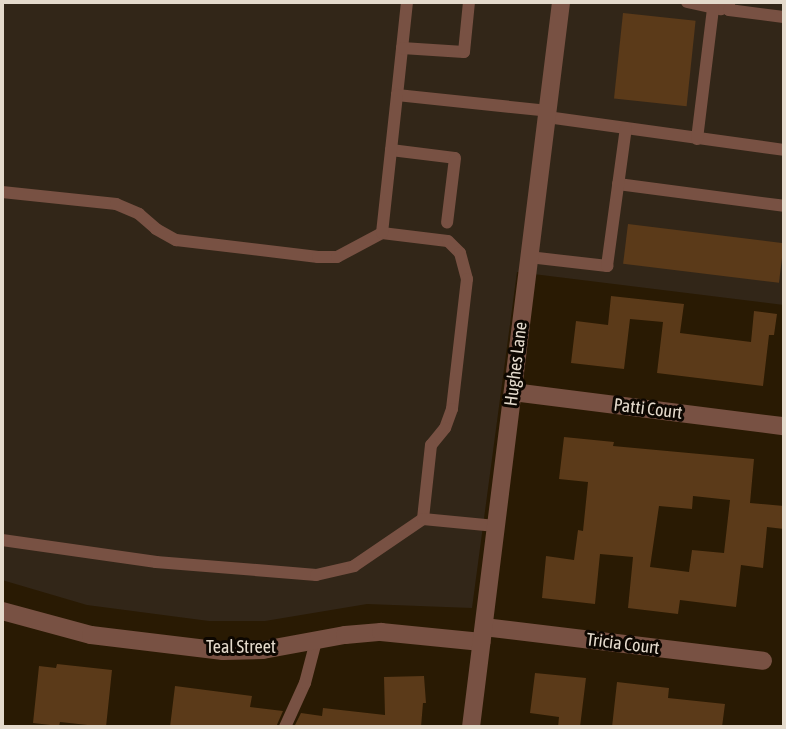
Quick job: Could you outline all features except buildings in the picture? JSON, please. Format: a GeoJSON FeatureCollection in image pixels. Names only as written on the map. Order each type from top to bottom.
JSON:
{"type":"FeatureCollection","features":[{"type":"Feature","properties":{"kind":"street","name":"Hughes Lane"},"geometry":{"type":"LineString","coordinates":[[471,727],[561,2]]}},
{"type":"Feature","properties":{"kind":"street","name":"Patti Court"},"geometry":{"type":"LineString","coordinates":[[513,393],[784,426]]}},
{"type":"Feature","properties":{"kind":"street","name":"Teal Street"},"geometry":{"type":"LineString","coordinates":[[2,611],[91,635],[223,651],[263,650],[380,632],[483,634]]}},
{"type":"Feature","properties":{"kind":"street","name":"Tricia Court"},"geometry":{"type":"LineString","coordinates":[[483,634],[763,662]]}},
{"type":"Feature","properties":{"kind":"lane"},"geometry":{"type":"LineString","coordinates":[[382,233],[407,2]]}},
{"type":"Feature","properties":{"kind":"lane"},"geometry":{"type":"LineString","coordinates":[[402,48],[464,52],[469,2]]}},
{"type":"Feature","properties":{"kind":"lane"},"geometry":{"type":"LineString","coordinates":[[689,2],[713,8],[729,6],[784,17]]}},
{"type":"Feature","properties":{"kind":"lane"},"geometry":{"type":"LineString","coordinates":[[697,139],[713,8]]}},
{"type":"Feature","properties":{"kind":"lane"},"geometry":{"type":"LineString","coordinates":[[397,94],[784,150]]}},
{"type":"Feature","properties":{"kind":"lane"},"geometry":{"type":"LineString","coordinates":[[529,257],[607,266],[626,128]]}},
{"type":"Feature","properties":{"kind":"lane"},"geometry":{"type":"LineString","coordinates":[[391,150],[455,158],[447,223]]}},
{"type":"Feature","properties":{"kind":"lane"},"geometry":{"type":"LineString","coordinates":[[618,184],[784,206]]}},
{"type":"Feature","properties":{"kind":"lane"},"geometry":{"type":"LineString","coordinates":[[2,192],[116,204],[139,214],[156,229],[176,240],[318,257],[337,257],[382,233],[448,241],[460,253],[467,279],[452,409],[445,428],[431,446],[423,519]]}},
{"type":"Feature","properties":{"kind":"lane"},"geometry":{"type":"LineString","coordinates":[[2,540],[156,562],[316,575],[354,566],[423,519],[496,526]]}},
{"type":"Feature","properties":{"kind":"lane"},"geometry":{"type":"LineString","coordinates":[[285,727],[305,682],[316,641]]}},
{"type":"Feature","properties":{"kind":"shaded area"},"geometry":{"type":"Polygon","coordinates":[[[2,2],[784,2],[784,305],[517,272],[472,608],[367,604],[265,621],[209,621],[87,605],[2,580],[2,2]]]}}]}
